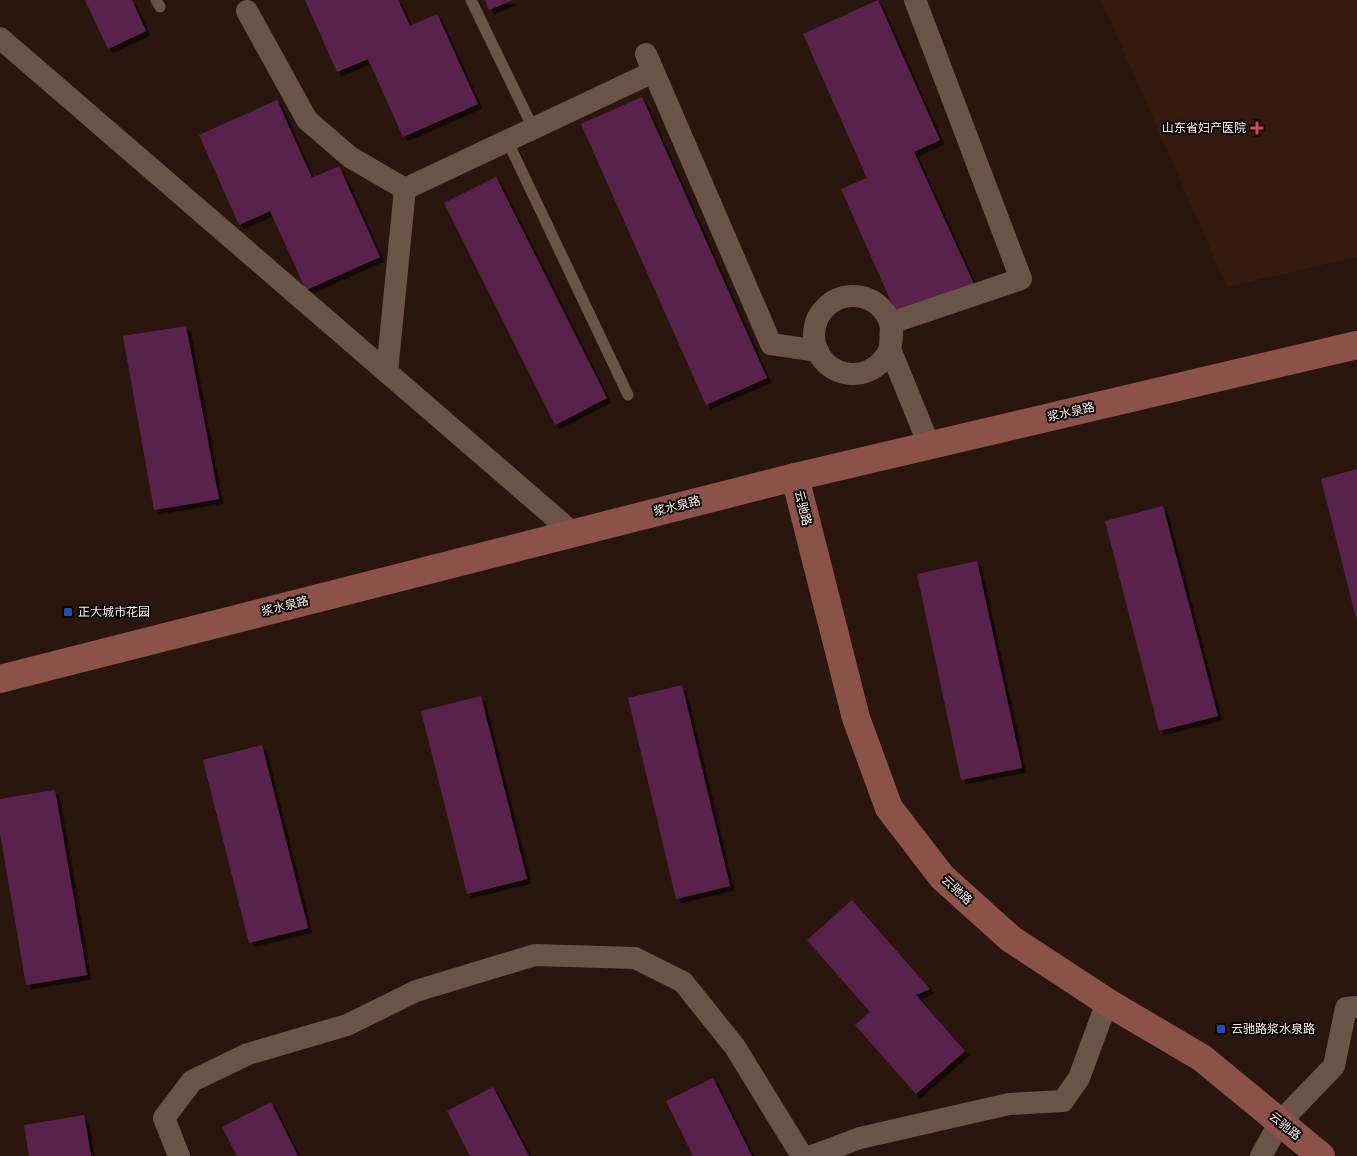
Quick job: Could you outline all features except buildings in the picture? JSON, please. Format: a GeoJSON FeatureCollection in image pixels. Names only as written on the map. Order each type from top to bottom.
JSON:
{"type":"FeatureCollection","features":[{"type":"Feature","properties":{"kind":"main road","name":"浆水泉路"},"geometry":{"type":"LineString","coordinates":[[0,679],[795,477],[1357,345]]}},
{"type":"Feature","properties":{"kind":"main road","name":"云驰路"},"geometry":{"type":"LineString","coordinates":[[795,477],[856,718],[889,808],[942,877],[1011,939],[1107,1002],[1202,1058],[1321,1156]]}},
{"type":"Feature","properties":{"kind":"street"},"geometry":{"type":"LineString","coordinates":[[891,323],[1020,279],[915,0]]}},
{"type":"Feature","properties":{"kind":"street"},"geometry":{"type":"LineString","coordinates":[[246,11],[307,120],[350,157],[405,189]]}},
{"type":"Feature","properties":{"kind":"street"},"geometry":{"type":"LineString","coordinates":[[0,38],[573,533]]}},
{"type":"Feature","properties":{"kind":"street"},"geometry":{"type":"LineString","coordinates":[[405,189],[533,128],[651,67],[771,344],[818,352]]}},
{"type":"Feature","properties":{"kind":"street"},"geometry":{"type":"LineString","coordinates":[[387,372],[405,189]]}},
{"type":"Feature","properties":{"kind":"street"},"geometry":{"type":"LineString","coordinates":[[852,295],[864,296],[876,302],[885,312],[891,323],[893,336],[890,349],[884,360],[874,369],[848,374],[836,370],[825,362],[818,352],[814,339],[814,326],[819,314],[828,304],[839,298],[852,295]]}},
{"type":"Feature","properties":{"kind":"street"},"geometry":{"type":"LineString","coordinates":[[890,349],[929,445]]}},
{"type":"Feature","properties":{"kind":"street"},"geometry":{"type":"LineString","coordinates":[[179,1156],[164,1118],[192,1081],[248,1054],[347,1025],[416,991],[535,955],[635,958],[683,982],[735,1048],[802,1156]]}},
{"type":"Feature","properties":{"kind":"street"},"geometry":{"type":"LineString","coordinates":[[812,1156],[860,1138],[1009,1104],[1063,1101],[1079,1078],[1107,1002]]}},
{"type":"Feature","properties":{"kind":"street"},"geometry":{"type":"LineString","coordinates":[[1261,1156],[1280,1122],[1334,1066],[1346,1008],[1357,1007]]}},
{"type":"Feature","properties":{"kind":"lane"},"geometry":{"type":"LineString","coordinates":[[471,0],[533,128]]}},
{"type":"Feature","properties":{"kind":"lane"},"geometry":{"type":"LineString","coordinates":[[508,140],[628,395]]}},
{"type":"Feature","properties":{"kind":"shaded area","name":"山东省妇产医院"},"geometry":{"type":"Polygon","coordinates":[[[1101,0],[1357,0],[1357,257],[1227,287],[1101,0]]]}},
{"type":"Feature","properties":{"kind":"place","name":"山东省妇产医院"},"geometry":{"type":"Point","coordinates":[1257,128]}},
{"type":"Feature","properties":{"kind":"place","name":"正大城市花园"},"geometry":{"type":"Point","coordinates":[68,612]}},
{"type":"Feature","properties":{"kind":"place","name":"云驰路浆水泉路"},"geometry":{"type":"Point","coordinates":[1221,1029]}}]}
